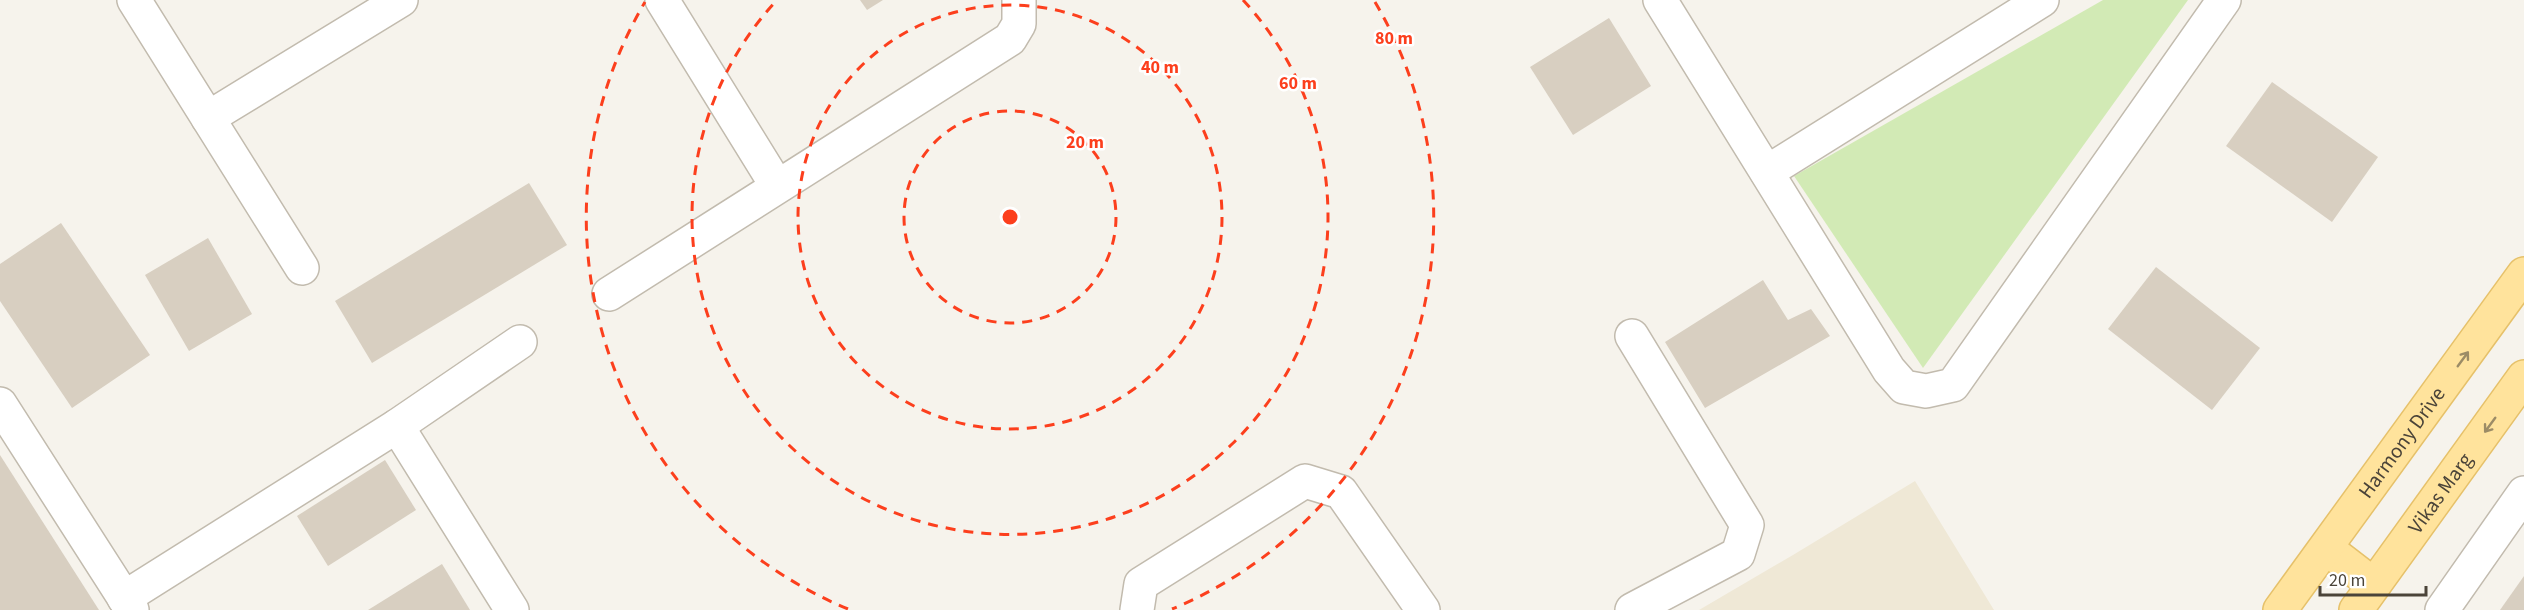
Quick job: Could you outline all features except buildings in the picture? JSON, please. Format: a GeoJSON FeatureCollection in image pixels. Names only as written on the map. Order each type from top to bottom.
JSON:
{"type":"FeatureCollection","features":[{"type":"Feature","properties":{"kind":"main road","name":"Harmony Drive"},"geometry":{"type":"LineString","coordinates":[[2280,610],[2524,274]]}},
{"type":"Feature","properties":{"kind":"main road","name":"Vikas Marg"},"geometry":{"type":"LineString","coordinates":[[2365,598],[2524,377]]}},
{"type":"Feature","properties":{"kind":"main road"},"geometry":{"type":"LineString","coordinates":[[2326,548],[2365,598]]}},
{"type":"Feature","properties":{"kind":"street"},"geometry":{"type":"LineString","coordinates":[[134,0],[302,268]]}},
{"type":"Feature","properties":{"kind":"street"},"geometry":{"type":"LineString","coordinates":[[208,118],[401,0]]}},
{"type":"Feature","properties":{"kind":"street"},"geometry":{"type":"LineString","coordinates":[[662,0],[777,186]]}},
{"type":"Feature","properties":{"kind":"street"},"geometry":{"type":"LineString","coordinates":[[609,294],[1010,39],[1019,24],[1019,0]]}},
{"type":"Feature","properties":{"kind":"street"},"geometry":{"type":"LineString","coordinates":[[1660,0],[1889,370],[1904,387],[1926,391],[1953,385],[2224,0]]}},
{"type":"Feature","properties":{"kind":"street"},"geometry":{"type":"LineString","coordinates":[[1767,172],[2042,0]]}},
{"type":"Feature","properties":{"kind":"street"},"geometry":{"type":"LineString","coordinates":[[1632,336],[1747,525],[1738,554],[1632,610]]}},
{"type":"Feature","properties":{"kind":"street"},"geometry":{"type":"LineString","coordinates":[[0,404],[128,604],[398,426],[520,342]]}},
{"type":"Feature","properties":{"kind":"street"},"geometry":{"type":"LineString","coordinates":[[398,426],[512,610]]}},
{"type":"Feature","properties":{"kind":"street"},"geometry":{"type":"LineString","coordinates":[[1137,610],[1141,584],[1305,481],[1341,492],[1423,610]]}},
{"type":"Feature","properties":{"kind":"street"},"geometry":{"type":"LineString","coordinates":[[2442,610],[2524,493]]}},
{"type":"Feature","properties":{"kind":"shaded area"},"geometry":{"type":"Polygon","coordinates":[[[1915,481],[1994,610],[1699,610],[1793,555],[1915,481]]]}},
{"type":"Feature","properties":{"kind":"green space"},"geometry":{"type":"Polygon","coordinates":[[[2103,0],[2188,0],[1923,368],[1794,176],[2103,0]]]}}]}
